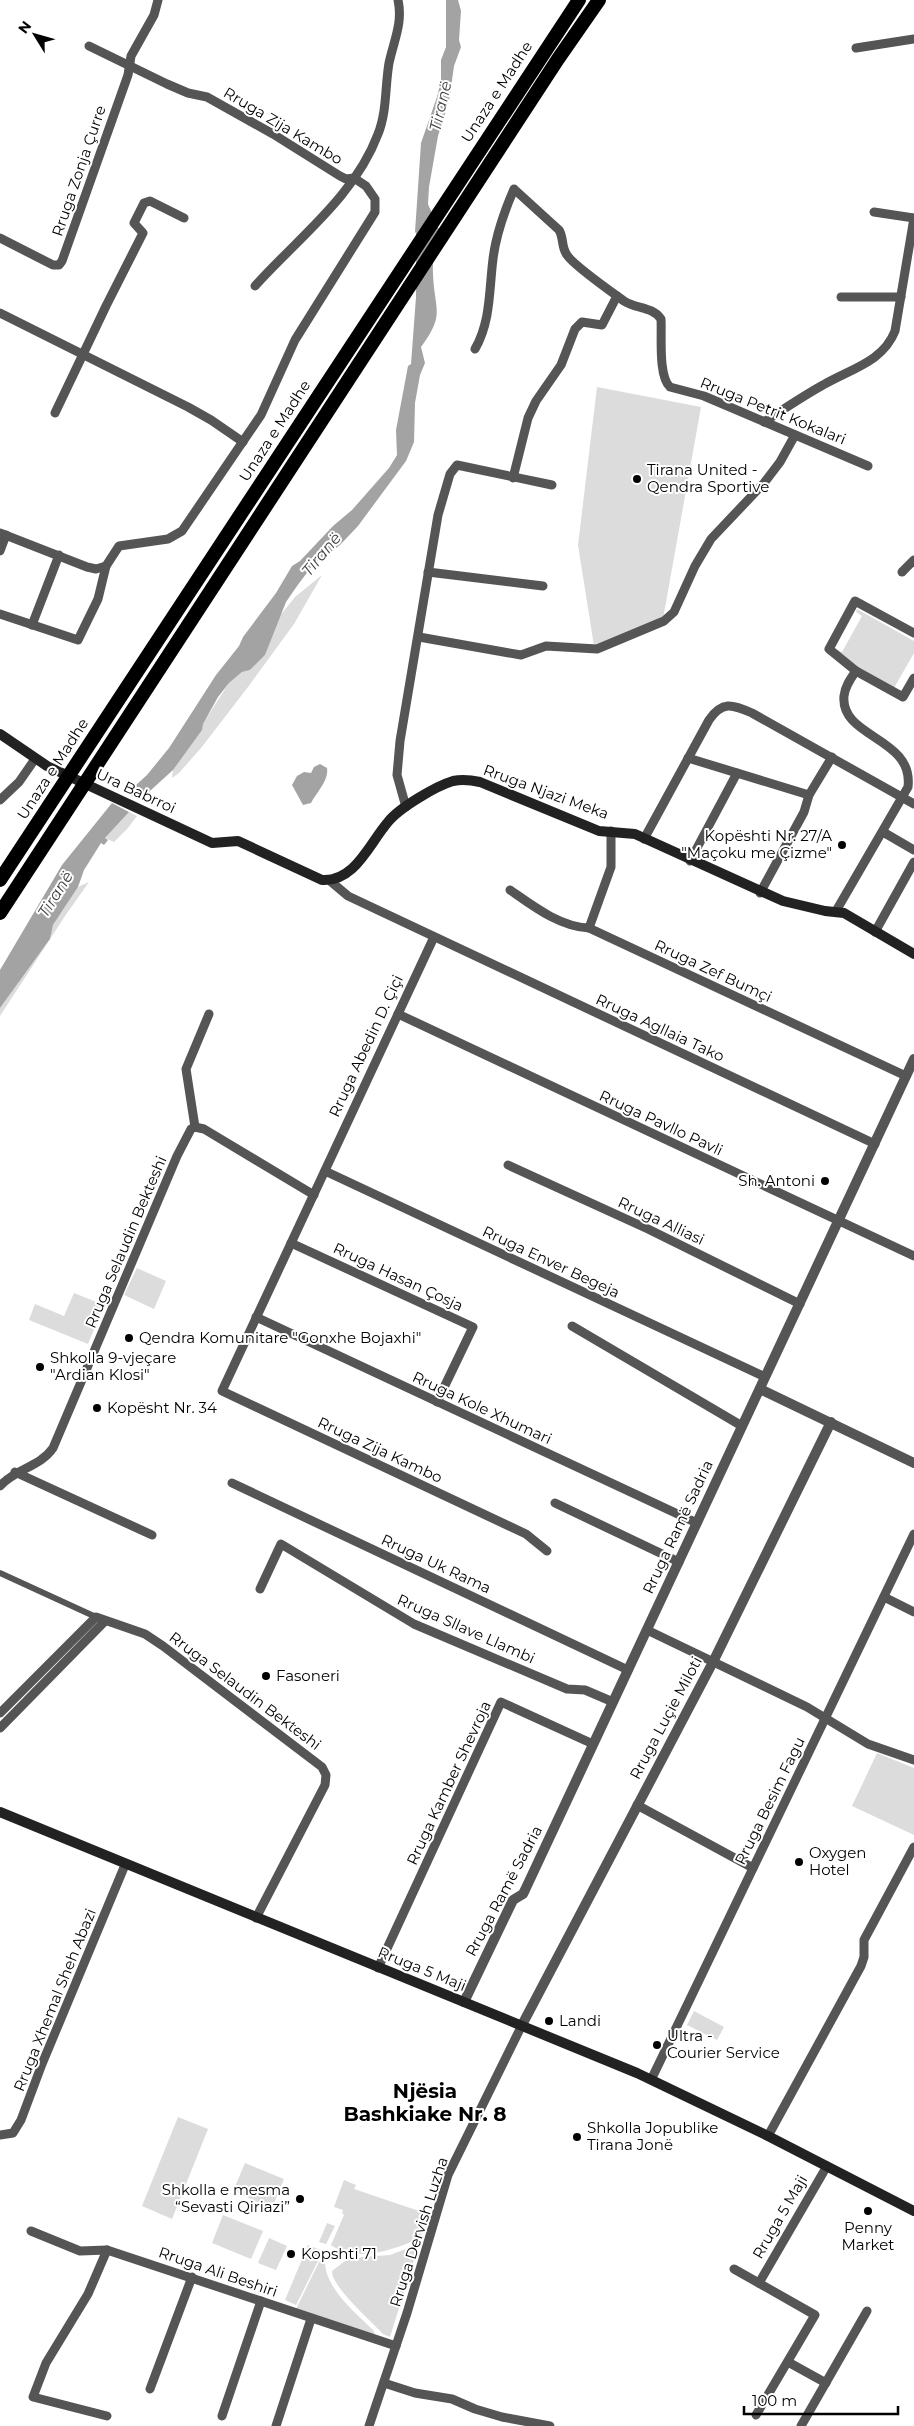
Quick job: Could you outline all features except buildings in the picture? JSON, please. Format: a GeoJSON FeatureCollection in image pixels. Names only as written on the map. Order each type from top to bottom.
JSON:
{"type":"FeatureCollection","features":[{"type":"Feature","properties":{"kind":"highway","name":"Unaza e Madhe"},"geometry":{"type":"LineString","coordinates":[[0,880],[578,0]]}},
{"type":"Feature","properties":{"kind":"highway"},"geometry":{"type":"LineString","coordinates":[[0,913],[598,0]]}},
{"type":"Feature","properties":{"kind":"main road"},"geometry":{"type":"LineString","coordinates":[[0,734],[16,742],[35,759]]}},
{"type":"Feature","properties":{"kind":"main road","name":"Ura Babrroi"},"geometry":{"type":"LineString","coordinates":[[35,759],[212,843],[238,841],[313,877],[329,880]]}},
{"type":"Feature","properties":{"kind":"main road","name":"Rruga Njazi Meka"},"geometry":{"type":"LineString","coordinates":[[329,880],[341,878],[351,870],[387,822],[406,807],[450,782],[469,780],[480,782],[591,828],[611,832],[628,832],[760,893],[801,906],[825,911],[836,911],[852,917],[875,932],[913,952]]}},
{"type":"Feature","properties":{"kind":"main road","name":"Rruga 5 Maji"},"geometry":{"type":"LineString","coordinates":[[0,1812],[125,1865],[522,2025],[651,2080],[768,2136],[914,2211]]}},
{"type":"Feature","properties":{"kind":"street"},"geometry":{"type":"LineString","coordinates":[[89,46],[129,66],[131,56],[154,15],[158,0]]}},
{"type":"Feature","properties":{"kind":"street"},"geometry":{"type":"LineString","coordinates":[[0,614],[78,640],[98,599],[106,566],[119,546],[168,539],[178,535],[268,404],[295,340],[375,212],[375,199],[366,186],[354,178],[373,145],[382,121],[389,64],[400,18],[398,0]]}},
{"type":"Feature","properties":{"kind":"street"},"geometry":{"type":"LineString","coordinates":[[856,48],[914,39]]}},
{"type":"Feature","properties":{"kind":"street","name":"Rruga Zija Kambo"},"geometry":{"type":"LineString","coordinates":[[129,66],[188,93],[207,97],[273,134],[340,176],[346,179],[354,178]]}},
{"type":"Feature","properties":{"kind":"street","name":"Rruga Zonja Çurre"},"geometry":{"type":"LineString","coordinates":[[0,238],[53,265],[59,265],[62,261],[129,66]]}},
{"type":"Feature","properties":{"kind":"street","name":"Rruga Zija Kambo"},"geometry":{"type":"LineString","coordinates":[[255,286],[307,234],[354,178]]}},
{"type":"Feature","properties":{"kind":"street","name":"Rruga Petrit Kokalari"},"geometry":{"type":"LineString","coordinates":[[475,349],[480,340],[488,309],[498,227],[514,189],[559,230],[562,234],[562,246],[571,260],[631,305],[657,313],[661,319],[662,367],[666,384],[670,387],[719,402],[868,466]]}},
{"type":"Feature","properties":{"kind":"street"},"geometry":{"type":"LineString","coordinates":[[55,412],[143,233],[134,223],[144,203],[150,201],[184,218]]}},
{"type":"Feature","properties":{"kind":"street"},"geometry":{"type":"LineString","coordinates":[[764,422],[797,400],[866,364],[882,352],[895,331],[914,218],[874,212]]}},
{"type":"Feature","properties":{"kind":"street"},"geometry":{"type":"LineString","coordinates":[[513,478],[528,418],[536,401],[561,365],[575,329],[582,322],[602,325],[617,296]]}},
{"type":"Feature","properties":{"kind":"street"},"geometry":{"type":"LineString","coordinates":[[841,297],[901,296]]}},
{"type":"Feature","properties":{"kind":"street"},"geometry":{"type":"LineString","coordinates":[[0,313],[211,420],[243,442]]}},
{"type":"Feature","properties":{"kind":"street"},"geometry":{"type":"LineString","coordinates":[[419,637],[521,655],[551,645],[598,649],[664,621],[674,612],[695,566],[711,539],[764,483],[780,462],[795,435]]}},
{"type":"Feature","properties":{"kind":"street"},"geometry":{"type":"LineString","coordinates":[[406,807],[399,788],[397,765],[438,515],[453,468],[457,465],[552,485]]}},
{"type":"Feature","properties":{"kind":"street"},"geometry":{"type":"LineString","coordinates":[[0,552],[3,534],[87,567],[106,566]]}},
{"type":"Feature","properties":{"kind":"street"},"geometry":{"type":"LineString","coordinates":[[32,625],[59,555]]}},
{"type":"Feature","properties":{"kind":"street"},"geometry":{"type":"LineString","coordinates":[[902,572],[914,560]]}},
{"type":"Feature","properties":{"kind":"street"},"geometry":{"type":"LineString","coordinates":[[428,572],[543,586]]}},
{"type":"Feature","properties":{"kind":"street"},"geometry":{"type":"LineString","coordinates":[[914,633],[856,601],[829,649],[856,671],[903,698],[914,678]]}},
{"type":"Feature","properties":{"kind":"street"},"geometry":{"type":"LineString","coordinates":[[836,911],[883,832],[911,780],[908,762],[893,747],[857,722],[846,706],[844,697],[846,688],[856,671]]}},
{"type":"Feature","properties":{"kind":"street"},"geometry":{"type":"LineString","coordinates":[[644,839],[709,720],[719,708],[727,705],[743,709],[914,804]]}},
{"type":"Feature","properties":{"kind":"street"},"geometry":{"type":"LineString","coordinates":[[760,893],[804,812],[809,796],[832,757]]}},
{"type":"Feature","properties":{"kind":"street"},"geometry":{"type":"LineString","coordinates":[[688,758],[809,796]]}},
{"type":"Feature","properties":{"kind":"street"},"geometry":{"type":"LineString","coordinates":[[0,800],[19,782],[35,759]]}},
{"type":"Feature","properties":{"kind":"street"},"geometry":{"type":"LineString","coordinates":[[690,860],[737,773]]}},
{"type":"Feature","properties":{"kind":"street","name":"Rruga Njazi Meka"},"geometry":{"type":"LineString","coordinates":[[589,928],[611,867],[611,832]]}},
{"type":"Feature","properties":{"kind":"street"},"geometry":{"type":"LineString","coordinates":[[883,832],[914,850]]}},
{"type":"Feature","properties":{"kind":"street"},"geometry":{"type":"LineString","coordinates":[[875,932],[914,862]]}},
{"type":"Feature","properties":{"kind":"street"},"geometry":{"type":"LineString","coordinates":[[329,880],[337,889],[348,896],[434,936]]}},
{"type":"Feature","properties":{"kind":"street","name":"Rruga Zef Bumçi"},"geometry":{"type":"LineString","coordinates":[[510,890],[536,908],[561,920],[578,927],[589,928],[906,1076]]}},
{"type":"Feature","properties":{"kind":"street","name":"Rruga Abedin D. Çiçi"},"geometry":{"type":"LineString","coordinates":[[222,1391],[434,936]]}},
{"type":"Feature","properties":{"kind":"street","name":"Rruga Agllaia Tako"},"geometry":{"type":"LineString","coordinates":[[434,936],[874,1144]]}},
{"type":"Feature","properties":{"kind":"street"},"geometry":{"type":"LineString","coordinates":[[209,1014],[186,1069],[195,1127],[204,1129],[314,1195]]}},
{"type":"Feature","properties":{"kind":"street","name":"Rruga Pavllo Pavli"},"geometry":{"type":"LineString","coordinates":[[398,1014],[914,1256]]}},
{"type":"Feature","properties":{"kind":"street","name":"Rruga Ramë Sadria"},"geometry":{"type":"LineString","coordinates":[[464,2002],[514,1900],[523,1894],[914,1060]]}},
{"type":"Feature","properties":{"kind":"street","name":"Rruga Selaudin Bekteshi"},"geometry":{"type":"LineString","coordinates":[[0,1486],[15,1472],[36,1464],[49,1454],[53,1448],[187,1134],[195,1127]]}},
{"type":"Feature","properties":{"kind":"street","name":"Rruga Alliasi"},"geometry":{"type":"LineString","coordinates":[[508,1165],[648,1229],[800,1304]]}},
{"type":"Feature","properties":{"kind":"street","name":"Rruga Enver Begeja"},"geometry":{"type":"LineString","coordinates":[[325,1171],[765,1377]]}},
{"type":"Feature","properties":{"kind":"street","name":"Rruga Hasan Çosja"},"geometry":{"type":"LineString","coordinates":[[291,1243],[473,1327],[437,1402]]}},
{"type":"Feature","properties":{"kind":"street","name":"Rruga Kole Xhumari"},"geometry":{"type":"LineString","coordinates":[[256,1317],[697,1523]]}},
{"type":"Feature","properties":{"kind":"street"},"geometry":{"type":"LineString","coordinates":[[572,1326],[742,1426]]}},
{"type":"Feature","properties":{"kind":"street"},"geometry":{"type":"LineString","coordinates":[[760,1389],[914,1463]]}},
{"type":"Feature","properties":{"kind":"street","name":"Rruga Zija Kambo"},"geometry":{"type":"LineString","coordinates":[[222,1391],[526,1534],[547,1551]]}},
{"type":"Feature","properties":{"kind":"street","name":"Rruga Luçie Miloti"},"geometry":{"type":"LineString","coordinates":[[522,2025],[713,1662],[831,1422]]}},
{"type":"Feature","properties":{"kind":"street"},"geometry":{"type":"LineString","coordinates":[[15,1472],[152,1534]]}},
{"type":"Feature","properties":{"kind":"street","name":"Rruga Uk Rama"},"geometry":{"type":"LineString","coordinates":[[232,1483],[628,1670]]}},
{"type":"Feature","properties":{"kind":"street"},"geometry":{"type":"LineString","coordinates":[[555,1503],[678,1562]]}},
{"type":"Feature","properties":{"kind":"street","name":"Rruga Besim Fagu"},"geometry":{"type":"LineString","coordinates":[[651,2080],[914,1534]]}},
{"type":"Feature","properties":{"kind":"street","name":"Rruga Sllave Llambi"},"geometry":{"type":"LineString","coordinates":[[260,1589],[281,1544],[414,1624],[567,1689],[585,1690],[613,1702]]}},
{"type":"Feature","properties":{"kind":"street","name":"Rruga Selaudin Bekteshi"},"geometry":{"type":"LineString","coordinates":[[0,1573],[105,1621],[145,1634],[322,1767],[326,1775],[325,1785],[256,1918]]}},
{"type":"Feature","properties":{"kind":"street"},"geometry":{"type":"LineString","coordinates":[[884,1597],[914,1612]]}},
{"type":"Feature","properties":{"kind":"street"},"geometry":{"type":"LineString","coordinates":[[0,1713],[96,1617]]}},
{"type":"Feature","properties":{"kind":"street"},"geometry":{"type":"LineString","coordinates":[[0,1728],[105,1621]]}},
{"type":"Feature","properties":{"kind":"street"},"geometry":{"type":"LineString","coordinates":[[647,1630],[789,1698],[868,1744],[914,1760]]}},
{"type":"Feature","properties":{"kind":"street","name":"Rruga Kamber Shevroja"},"geometry":{"type":"LineString","coordinates":[[378,1968],[501,1702],[593,1744]]}},
{"type":"Feature","properties":{"kind":"street"},"geometry":{"type":"LineString","coordinates":[[637,1805],[753,1868]]}},
{"type":"Feature","properties":{"kind":"street"},"geometry":{"type":"LineString","coordinates":[[768,2136],[861,1966],[864,1957],[864,1940],[914,1847]]}},
{"type":"Feature","properties":{"kind":"street","name":"Rruga Xhemal Sheh Abazi"},"geometry":{"type":"LineString","coordinates":[[0,2135],[12,2133],[21,2120],[42,2064],[125,1865]]}},
{"type":"Feature","properties":{"kind":"street","name":"Rruga Dervish Luzha"},"geometry":{"type":"LineString","coordinates":[[369,2426],[396,2346],[448,2175],[522,2025]]}},
{"type":"Feature","properties":{"kind":"street","name":"Rruga 5 Maji"},"geometry":{"type":"LineString","coordinates":[[759,2283],[827,2166]]}},
{"type":"Feature","properties":{"kind":"street","name":"Rruga Ali Beshiri"},"geometry":{"type":"LineString","coordinates":[[31,2231],[80,2250],[107,2250],[396,2346]]}},
{"type":"Feature","properties":{"kind":"street"},"geometry":{"type":"LineString","coordinates":[[107,2250],[88,2294],[46,2363],[33,2397],[107,2416]]}},
{"type":"Feature","properties":{"kind":"street","name":"Rruga 5 Maji"},"geometry":{"type":"LineString","coordinates":[[734,2269],[814,2315],[756,2414]]}},
{"type":"Feature","properties":{"kind":"street"},"geometry":{"type":"LineString","coordinates":[[150,2389],[192,2277]]}},
{"type":"Feature","properties":{"kind":"street"},"geometry":{"type":"LineString","coordinates":[[222,2416],[261,2301]]}},
{"type":"Feature","properties":{"kind":"street"},"geometry":{"type":"LineString","coordinates":[[801,2426],[867,2311]]}},
{"type":"Feature","properties":{"kind":"street"},"geometry":{"type":"LineString","coordinates":[[276,2426],[311,2319]]}},
{"type":"Feature","properties":{"kind":"street"},"geometry":{"type":"LineString","coordinates":[[788,2362],[826,2383]]}},
{"type":"Feature","properties":{"kind":"street"},"geometry":{"type":"LineString","coordinates":[[384,2383],[415,2393],[452,2399],[508,2422],[550,2426]]}},
{"type":"Feature","properties":{"kind":"shaded area","name":"Tirana United - Qendra Sportive"},"geometry":{"type":"Polygon","coordinates":[[[597,387],[701,407],[663,619],[594,646],[578,545],[597,387]]]}},
{"type":"Feature","properties":{"kind":"shaded area"},"geometry":{"type":"Polygon","coordinates":[[[322,575],[294,624],[248,687],[201,748],[179,773],[172,778],[173,770],[229,683],[242,672],[250,670],[265,655],[279,617],[295,597],[322,575]]]}},
{"type":"Feature","properties":{"kind":"shaded area"},"geometry":{"type":"Polygon","coordinates":[[[857,609],[914,641],[914,653],[894,688],[833,654],[835,649],[842,652],[862,616],[856,612],[857,609]]]}},
{"type":"Feature","properties":{"kind":"shaded area"},"geometry":{"type":"Polygon","coordinates":[[[129,812],[137,816],[128,828],[114,842],[105,838],[129,812]]]}},
{"type":"Feature","properties":{"kind":"shaded area"},"geometry":{"type":"Polygon","coordinates":[[[89,882],[0,1016],[0,1008],[50,939],[53,925],[78,887],[89,882]]]}},
{"type":"Feature","properties":{"kind":"shaded area"},"geometry":{"type":"Polygon","coordinates":[[[137,1268],[166,1281],[154,1309],[124,1295],[137,1268]]]}},
{"type":"Feature","properties":{"kind":"shaded area"},"geometry":{"type":"Polygon","coordinates":[[[74,1293],[104,1305],[88,1344],[29,1320],[35,1304],[64,1316],[74,1293]]]}},
{"type":"Feature","properties":{"kind":"shaded area"},"geometry":{"type":"Polygon","coordinates":[[[877,1753],[914,1768],[914,1835],[852,1806],[877,1753]]]}},
{"type":"Feature","properties":{"kind":"shaded area"},"geometry":{"type":"Polygon","coordinates":[[[694,2011],[724,2027],[717,2040],[687,2025],[694,2011]]]}},
{"type":"Feature","properties":{"kind":"shaded area"},"geometry":{"type":"Polygon","coordinates":[[[178,2117],[208,2129],[172,2219],[142,2206],[178,2117]]]}},
{"type":"Feature","properties":{"kind":"shaded area"},"geometry":{"type":"Polygon","coordinates":[[[245,2163],[284,2179],[272,2208],[233,2191],[245,2163]]]}},
{"type":"Feature","properties":{"kind":"shaded area"},"geometry":{"type":"Polygon","coordinates":[[[344,2180],[356,2185],[354,2189],[428,2214],[420,2238],[399,2247],[363,2254],[341,2250],[331,2245],[344,2215],[342,2213],[343,2210],[334,2207],[344,2180]]]}},
{"type":"Feature","properties":{"kind":"shaded area"},"geometry":{"type":"Polygon","coordinates":[[[223,2215],[263,2231],[251,2259],[212,2243],[223,2215]]]}},
{"type":"Feature","properties":{"kind":"shaded area"},"geometry":{"type":"Polygon","coordinates":[[[327,2223],[335,2226],[326,2244],[319,2242],[327,2223]]]}},
{"type":"Feature","properties":{"kind":"shaded area"},"geometry":{"type":"Polygon","coordinates":[[[269,2238],[287,2246],[276,2270],[258,2263],[269,2238]]]}},
{"type":"Feature","properties":{"kind":"shaded area"},"geometry":{"type":"Polygon","coordinates":[[[419,2244],[390,2337],[383,2334],[345,2294],[333,2278],[332,2271],[349,2258],[390,2255],[419,2244]]]}},
{"type":"Feature","properties":{"kind":"shaded area"},"geometry":{"type":"Polygon","coordinates":[[[308,2245],[323,2251],[296,2305],[285,2300],[308,2245]]]}},
{"type":"Feature","properties":{"kind":"shaded area"},"geometry":{"type":"Polygon","coordinates":[[[325,2260],[326,2270],[335,2290],[350,2308],[374,2331],[375,2336],[296,2309],[319,2262],[325,2260]]]}},
{"type":"Feature","properties":{"kind":"water","name":"Tiranë"},"geometry":{"type":"Polygon","coordinates":[[[446,0],[458,0],[461,11],[459,40],[461,47],[454,66],[449,101],[438,136],[429,187],[428,204],[438,228],[445,229],[438,234],[434,258],[436,318],[429,336],[421,347],[425,363],[420,375],[415,403],[414,442],[406,461],[358,526],[340,545],[312,566],[297,586],[286,602],[265,655],[250,670],[242,672],[229,683],[218,697],[203,724],[202,730],[173,770],[140,800],[122,791],[136,785],[147,775],[169,748],[216,675],[276,593],[292,566],[300,561],[333,526],[352,510],[389,468],[397,455],[396,430],[408,366],[411,364],[416,297],[415,232],[421,143],[441,81],[441,60],[446,47],[446,0]]]}},
{"type":"Feature","properties":{"kind":"water"},"geometry":{"type":"Polygon","coordinates":[[[320,764],[327,768],[326,777],[311,803],[303,805],[292,785],[297,776],[304,772],[311,773],[314,767],[320,764]]]}},
{"type":"Feature","properties":{"kind":"water","name":"Tiranë"},"geometry":{"type":"Polygon","coordinates":[[[112,803],[129,812],[105,838],[108,840],[104,845],[101,843],[84,870],[78,887],[53,925],[50,939],[0,1008],[0,970],[62,865],[112,803]]]}},
{"type":"Feature","properties":{"kind":"place","name":"Tirana United - Qendra Sportive"},"geometry":{"type":"Point","coordinates":[637,479]}},
{"type":"Feature","properties":{"kind":"place","name":"Kopështi Nr. 27/A \"Maçoku me Çizme\""},"geometry":{"type":"Point","coordinates":[842,845]}},
{"type":"Feature","properties":{"kind":"place","name":"Sh. Antoni"},"geometry":{"type":"Point","coordinates":[825,1181]}},
{"type":"Feature","properties":{"kind":"place","name":"Qendra Komunitare \"Gonxhe Bojaxhi\""},"geometry":{"type":"Point","coordinates":[129,1338]}},
{"type":"Feature","properties":{"kind":"place","name":"Shkolla 9-vjeçare \"Ardian Klosi\""},"geometry":{"type":"Point","coordinates":[40,1367]}},
{"type":"Feature","properties":{"kind":"place","name":"Kopësht Nr. 34"},"geometry":{"type":"Point","coordinates":[97,1408]}},
{"type":"Feature","properties":{"kind":"place","name":"Fasoneri"},"geometry":{"type":"Point","coordinates":[266,1676]}},
{"type":"Feature","properties":{"kind":"place","name":"Oxygen Hotel"},"geometry":{"type":"Point","coordinates":[799,1862]}},
{"type":"Feature","properties":{"kind":"place","name":"Landi"},"geometry":{"type":"Point","coordinates":[549,2021]}},
{"type":"Feature","properties":{"kind":"place","name":"Ultra - Courier Service"},"geometry":{"type":"Point","coordinates":[657,2045]}},
{"type":"Feature","properties":{"kind":"place","name":"Shkolla Jopublike Tirana Jonë"},"geometry":{"type":"Point","coordinates":[577,2137]}},
{"type":"Feature","properties":{"kind":"place","name":"Shkolla e mesma “Sevasti Qiriazi”"},"geometry":{"type":"Point","coordinates":[300,2199]}},
{"type":"Feature","properties":{"kind":"place","name":"Penny Market"},"geometry":{"type":"Point","coordinates":[868,2211]}},
{"type":"Feature","properties":{"kind":"place","name":"Kopshti 71"},"geometry":{"type":"Point","coordinates":[291,2254]}},
{"type":"Feature","properties":{"kind":"district","name":"Njësia Bashkiake Nr. 8"},"geometry":{"type":"Point","coordinates":[425,2102]}}]}
